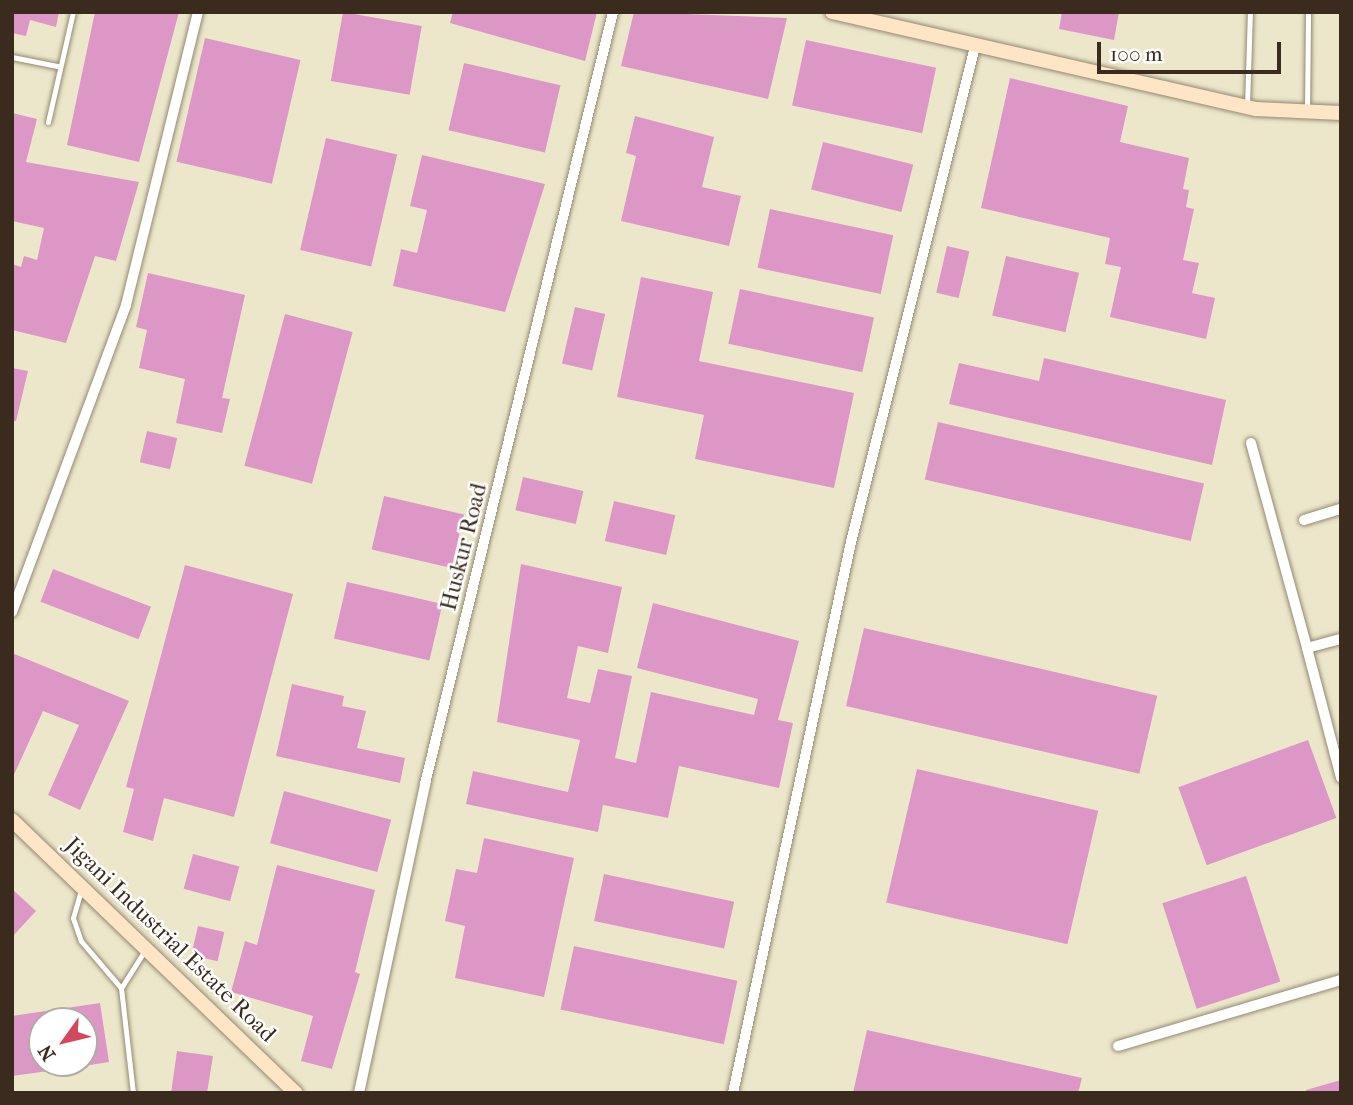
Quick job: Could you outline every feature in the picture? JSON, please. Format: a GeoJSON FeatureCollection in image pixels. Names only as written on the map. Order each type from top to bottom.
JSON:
{"type":"FeatureCollection","features":[{"type":"Feature","properties":{"kind":"street"},"geometry":{"type":"LineString","coordinates":[[12,612],[126,305],[198,12]]}},
{"type":"Feature","properties":{"kind":"street","name":"Huskur Road"},"geometry":{"type":"LineString","coordinates":[[359,1093],[425,784],[613,12]]}},
{"type":"Feature","properties":{"kind":"street"},"geometry":{"type":"LineString","coordinates":[[832,12],[1247,106],[1341,113]]}},
{"type":"Feature","properties":{"kind":"street"},"geometry":{"type":"LineString","coordinates":[[733,1093],[851,542],[976,43]]}},
{"type":"Feature","properties":{"kind":"street"},"geometry":{"type":"LineString","coordinates":[[1251,443],[1341,778]]}},
{"type":"Feature","properties":{"kind":"street"},"geometry":{"type":"LineString","coordinates":[[1304,520],[1341,509]]}},
{"type":"Feature","properties":{"kind":"street"},"geometry":{"type":"LineString","coordinates":[[1307,648],[1341,639]]}},
{"type":"Feature","properties":{"kind":"street","name":"Jigani Industrial Estate Road"},"geometry":{"type":"LineString","coordinates":[[12,820],[296,1093]]}},
{"type":"Feature","properties":{"kind":"street"},"geometry":{"type":"LineString","coordinates":[[1118,1046],[1341,979]]}},
{"type":"Feature","properties":{"kind":"lane"},"geometry":{"type":"LineString","coordinates":[[48,122],[57,66],[73,12]]}},
{"type":"Feature","properties":{"kind":"lane"},"geometry":{"type":"LineString","coordinates":[[1247,106],[1250,12]]}},
{"type":"Feature","properties":{"kind":"lane"},"geometry":{"type":"LineString","coordinates":[[1307,111],[1308,12]]}},
{"type":"Feature","properties":{"kind":"lane"},"geometry":{"type":"LineString","coordinates":[[12,57],[57,66]]}},
{"type":"Feature","properties":{"kind":"lane"},"geometry":{"type":"LineString","coordinates":[[83,887],[73,918],[81,940],[121,988],[133,1093]]}},
{"type":"Feature","properties":{"kind":"lane"},"geometry":{"type":"LineString","coordinates":[[121,988],[147,948]]}},
{"type":"Feature","properties":{"kind":"building"},"geometry":{"type":"Polygon","coordinates":[[[12,12],[59,12],[56,27],[30,20],[26,36],[12,33],[12,12]]]}},
{"type":"Feature","properties":{"kind":"building"},"geometry":{"type":"Polygon","coordinates":[[[95,12],[179,12],[139,162],[67,145],[95,12]]]}},
{"type":"Feature","properties":{"kind":"building"},"geometry":{"type":"Polygon","coordinates":[[[343,12],[422,26],[410,95],[331,81],[343,12]]]}},
{"type":"Feature","properties":{"kind":"building"},"geometry":{"type":"Polygon","coordinates":[[[453,12],[597,12],[585,61],[450,23],[453,12]]]}},
{"type":"Feature","properties":{"kind":"building"},"geometry":{"type":"Polygon","coordinates":[[[634,12],[787,18],[768,99],[621,66],[634,12]]]}},
{"type":"Feature","properties":{"kind":"building"},"geometry":{"type":"Polygon","coordinates":[[[1062,12],[1119,12],[1114,40],[1059,29],[1062,12]]]}},
{"type":"Feature","properties":{"kind":"building"},"geometry":{"type":"Polygon","coordinates":[[[205,38],[300,60],[272,184],[176,162],[205,38]]]}},
{"type":"Feature","properties":{"kind":"building"},"geometry":{"type":"Polygon","coordinates":[[[806,40],[936,68],[922,133],[792,106],[806,40]]]}},
{"type":"Feature","properties":{"kind":"building"},"geometry":{"type":"Polygon","coordinates":[[[464,63],[560,85],[545,153],[448,130],[464,63]]]}},
{"type":"Feature","properties":{"kind":"building"},"geometry":{"type":"Polygon","coordinates":[[[1010,78],[1128,106],[1120,142],[1189,158],[1183,189],[1189,190],[1186,207],[1194,209],[1183,260],[1199,263],[1192,293],[1215,298],[1206,339],[1110,317],[1121,267],[1105,264],[1110,238],[981,208],[1010,78]]]}},
{"type":"Feature","properties":{"kind":"building"},"geometry":{"type":"Polygon","coordinates":[[[12,113],[37,119],[26,162],[139,182],[116,261],[95,256],[66,343],[12,330],[12,264],[21,267],[24,256],[37,260],[44,228],[12,221],[12,113]]]}},
{"type":"Feature","properties":{"kind":"building"},"geometry":{"type":"Polygon","coordinates":[[[635,116],[714,137],[702,187],[741,196],[729,246],[621,221],[636,156],[626,153],[635,116]]]}},
{"type":"Feature","properties":{"kind":"building"},"geometry":{"type":"Polygon","coordinates":[[[326,138],[397,154],[371,266],[300,250],[326,138]]]}},
{"type":"Feature","properties":{"kind":"building"},"geometry":{"type":"Polygon","coordinates":[[[823,142],[913,164],[901,212],[811,190],[823,142]]]}},
{"type":"Feature","properties":{"kind":"building"},"geometry":{"type":"Polygon","coordinates":[[[422,155],[545,184],[505,312],[393,286],[401,249],[417,253],[427,210],[410,206],[422,155]]]}},
{"type":"Feature","properties":{"kind":"building"},"geometry":{"type":"Polygon","coordinates":[[[770,209],[893,235],[881,294],[758,268],[770,209]]]}},
{"type":"Feature","properties":{"kind":"building"},"geometry":{"type":"Polygon","coordinates":[[[947,246],[969,251],[959,298],[936,293],[947,246]]]}},
{"type":"Feature","properties":{"kind":"building"},"geometry":{"type":"Polygon","coordinates":[[[1006,256],[1079,273],[1065,332],[992,315],[1006,256]]]}},
{"type":"Feature","properties":{"kind":"building"},"geometry":{"type":"Polygon","coordinates":[[[148,273],[245,295],[222,398],[230,399],[222,433],[176,423],[185,379],[139,368],[147,330],[136,327],[148,273]]]}},
{"type":"Feature","properties":{"kind":"building"},"geometry":{"type":"Polygon","coordinates":[[[641,277],[713,292],[699,361],[854,393],[834,488],[695,459],[704,415],[617,397],[641,277]]]}},
{"type":"Feature","properties":{"kind":"building"},"geometry":{"type":"Polygon","coordinates":[[[740,289],[874,317],[862,372],[728,344],[740,289]]]}},
{"type":"Feature","properties":{"kind":"building"},"geometry":{"type":"Polygon","coordinates":[[[575,307],[605,314],[592,370],[562,364],[575,307]]]}},
{"type":"Feature","properties":{"kind":"building"},"geometry":{"type":"Polygon","coordinates":[[[285,314],[353,332],[312,484],[244,466],[285,314]]]}},
{"type":"Feature","properties":{"kind":"building"},"geometry":{"type":"Polygon","coordinates":[[[1044,358],[1226,400],[1212,465],[949,404],[959,363],[1039,381],[1044,358]]]}},
{"type":"Feature","properties":{"kind":"building"},"geometry":{"type":"Polygon","coordinates":[[[12,368],[28,371],[16,421],[12,421],[12,368]]]}},
{"type":"Feature","properties":{"kind":"building"},"geometry":{"type":"Polygon","coordinates":[[[938,422],[1204,483],[1191,541],[925,479],[938,422]]]}},
{"type":"Feature","properties":{"kind":"building"},"geometry":{"type":"Polygon","coordinates":[[[147,431],[177,438],[170,469],[140,462],[147,431]]]}},
{"type":"Feature","properties":{"kind":"building"},"geometry":{"type":"Polygon","coordinates":[[[523,477],[583,491],[576,524],[515,510],[523,477]]]}},
{"type":"Feature","properties":{"kind":"building"},"geometry":{"type":"Polygon","coordinates":[[[384,496],[464,514],[452,568],[372,550],[384,496]]]}},
{"type":"Feature","properties":{"kind":"building"},"geometry":{"type":"Polygon","coordinates":[[[614,501],[675,515],[666,555],[605,541],[614,501]]]}},
{"type":"Feature","properties":{"kind":"building"},"geometry":{"type":"Polygon","coordinates":[[[521,564],[622,587],[608,653],[578,646],[567,698],[590,703],[598,669],[632,676],[615,758],[636,763],[651,692],[754,715],[758,699],[637,668],[653,603],[799,641],[778,720],[793,723],[779,788],[679,766],[668,818],[603,805],[598,832],[466,804],[473,771],[568,792],[580,740],[497,722],[521,564]]]}},
{"type":"Feature","properties":{"kind":"building"},"geometry":{"type":"Polygon","coordinates":[[[185,565],[293,594],[234,817],[164,798],[153,841],[123,832],[134,789],[126,787],[185,565]]]}},
{"type":"Feature","properties":{"kind":"building"},"geometry":{"type":"Polygon","coordinates":[[[53,569],[151,607],[138,639],[40,602],[53,569]]]}},
{"type":"Feature","properties":{"kind":"building"},"geometry":{"type":"Polygon","coordinates":[[[347,582],[442,604],[429,661],[334,639],[347,582]]]}},
{"type":"Feature","properties":{"kind":"building"},"geometry":{"type":"Polygon","coordinates":[[[864,628],[1157,696],[1139,774],[846,706],[864,628]]]}},
{"type":"Feature","properties":{"kind":"building"},"geometry":{"type":"Polygon","coordinates":[[[12,653],[129,701],[80,810],[48,795],[79,725],[43,711],[12,779],[12,653]]]}},
{"type":"Feature","properties":{"kind":"building"},"geometry":{"type":"Polygon","coordinates":[[[292,684],[344,696],[342,706],[366,711],[357,748],[405,758],[400,783],[276,756],[292,684]]]}},
{"type":"Feature","properties":{"kind":"building"},"geometry":{"type":"Polygon","coordinates":[[[1308,740],[1336,818],[1207,865],[1178,787],[1308,740]]]}},
{"type":"Feature","properties":{"kind":"building"},"geometry":{"type":"Polygon","coordinates":[[[917,769],[1098,811],[1067,944],[886,902],[917,769]]]}},
{"type":"Feature","properties":{"kind":"building"},"geometry":{"type":"Polygon","coordinates":[[[284,791],[391,820],[377,872],[270,843],[284,791]]]}},
{"type":"Feature","properties":{"kind":"building"},"geometry":{"type":"Polygon","coordinates":[[[484,838],[574,858],[544,997],[455,978],[465,926],[445,921],[456,869],[477,873],[484,838]]]}},
{"type":"Feature","properties":{"kind":"building"},"geometry":{"type":"Polygon","coordinates":[[[193,854],[239,866],[230,901],[184,889],[193,854]]]}},
{"type":"Feature","properties":{"kind":"building"},"geometry":{"type":"Polygon","coordinates":[[[277,865],[375,890],[355,972],[360,974],[332,1069],[301,1061],[313,1016],[231,992],[245,941],[257,945],[277,865]]]}},
{"type":"Feature","properties":{"kind":"building"},"geometry":{"type":"Polygon","coordinates":[[[604,874],[734,902],[724,949],[594,921],[604,874]]]}},
{"type":"Feature","properties":{"kind":"building"},"geometry":{"type":"Polygon","coordinates":[[[1246,876],[1280,982],[1197,1009],[1162,903],[1246,876]]]}},
{"type":"Feature","properties":{"kind":"building"},"geometry":{"type":"Polygon","coordinates":[[[12,889],[36,911],[12,937],[12,889]]]}},
{"type":"Feature","properties":{"kind":"building"},"geometry":{"type":"Polygon","coordinates":[[[198,926],[224,932],[218,961],[191,955],[198,926]]]}},
{"type":"Feature","properties":{"kind":"building"},"geometry":{"type":"Polygon","coordinates":[[[574,946],[737,981],[724,1044],[560,1010],[574,946]]]}},
{"type":"Feature","properties":{"kind":"building"},"geometry":{"type":"Polygon","coordinates":[[[100,1003],[109,1062],[98,1064],[98,1007],[73,1007],[100,1003]]]}},
{"type":"Feature","properties":{"kind":"building"},"geometry":{"type":"Polygon","coordinates":[[[28,1014],[28,1074],[12,1076],[12,1016],[28,1014]]]}},
{"type":"Feature","properties":{"kind":"building"},"geometry":{"type":"Polygon","coordinates":[[[867,1030],[1082,1078],[1078,1093],[853,1093],[867,1030]]]}},
{"type":"Feature","properties":{"kind":"building"},"geometry":{"type":"Polygon","coordinates":[[[177,1051],[213,1056],[207,1093],[171,1093],[177,1051]]]}},
{"type":"Feature","properties":{"kind":"building"},"geometry":{"type":"Polygon","coordinates":[[[1341,1080],[1341,1093],[1307,1093],[1306,1090],[1341,1080]]]}}]}
